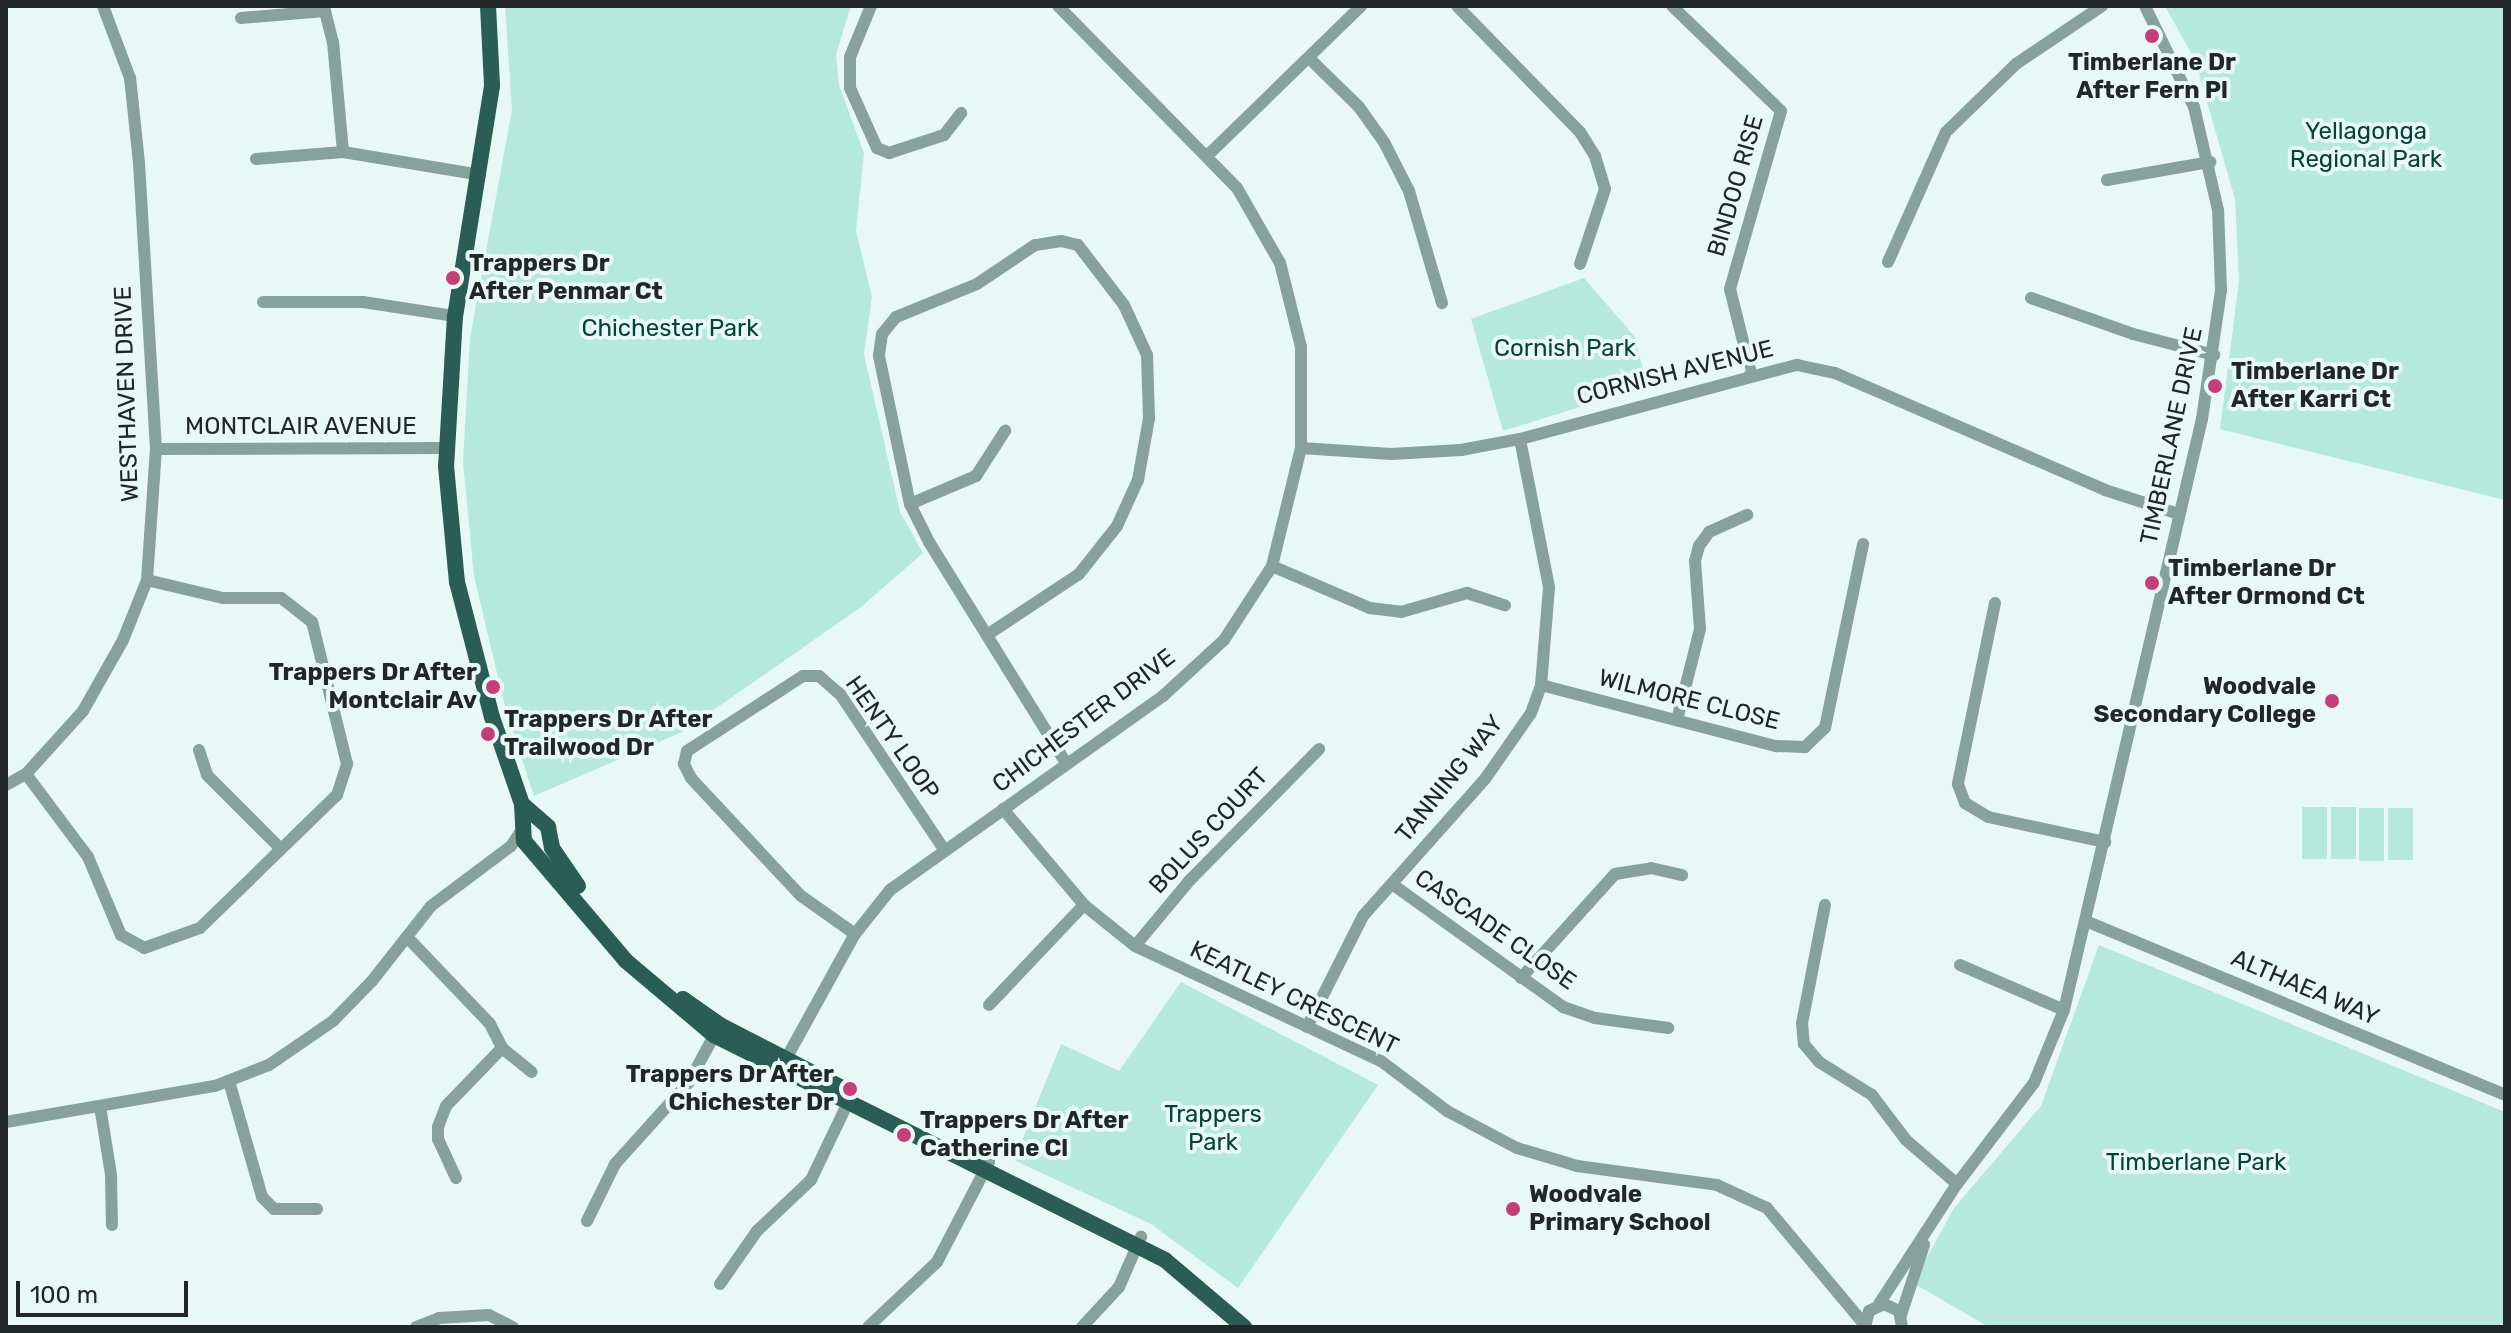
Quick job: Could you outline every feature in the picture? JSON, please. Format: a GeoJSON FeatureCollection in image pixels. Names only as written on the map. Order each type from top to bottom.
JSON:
{"type":"FeatureCollection","features":[{"type":"Feature","properties":{"kind":"main road"},"geometry":{"type":"LineString","coordinates":[[488,6],[492,86],[455,316],[447,448],[457,582],[492,717],[522,804],[529,836],[633,955],[717,1030],[1196,1271],[1258,1327]]}},
{"type":"Feature","properties":{"kind":"main road"},"geometry":{"type":"LineString","coordinates":[[1138,1241],[1192,1279],[1244,1327]]}},
{"type":"Feature","properties":{"kind":"street","name":"WESTHAVEN DRIVE"},"geometry":{"type":"LineString","coordinates":[[6,785],[26,774],[83,711],[123,640],[147,580],[156,449],[130,78],[103,6]]}},
{"type":"Feature","properties":{"kind":"street"},"geometry":{"type":"LineString","coordinates":[[871,6],[850,57],[850,88],[877,148],[889,153],[944,135],[961,113]]}},
{"type":"Feature","properties":{"kind":"street","name":"CHICHESTER DRIVE"},"geometry":{"type":"LineString","coordinates":[[783,1064],[855,934],[890,890],[943,848],[1163,696],[1224,640],[1272,566],[1301,448],[1301,347],[1291,296],[1256,217],[1208,155],[1058,6]]}},
{"type":"Feature","properties":{"kind":"street"},"geometry":{"type":"LineString","coordinates":[[1208,155],[1311,60],[1361,6]]}},
{"type":"Feature","properties":{"kind":"street"},"geometry":{"type":"LineString","coordinates":[[1457,6],[1580,132],[1595,156],[1605,189],[1580,264]]}},
{"type":"Feature","properties":{"kind":"street","name":"BINDOO RISE"},"geometry":{"type":"LineString","coordinates":[[1672,6],[1781,111],[1730,289],[1751,373]]}},
{"type":"Feature","properties":{"kind":"street"},"geometry":{"type":"LineString","coordinates":[[1888,262],[1946,132],[2016,64],[2102,6]]}},
{"type":"Feature","properties":{"kind":"street","name":"TIMBERLANE DRIVE"},"geometry":{"type":"LineString","coordinates":[[1865,1326],[1957,1184],[2034,1083],[2064,1010],[2088,922],[2214,355],[2222,259],[2210,162],[2180,71],[2145,6]]}},
{"type":"Feature","properties":{"kind":"street"},"geometry":{"type":"LineString","coordinates":[[241,18],[325,11],[333,42],[343,152]]}},
{"type":"Feature","properties":{"kind":"street"},"geometry":{"type":"LineString","coordinates":[[1311,60],[1359,107],[1384,142],[1409,191],[1442,303]]}},
{"type":"Feature","properties":{"kind":"street"},"geometry":{"type":"LineString","coordinates":[[256,159],[343,152],[480,175]]}},
{"type":"Feature","properties":{"kind":"street"},"geometry":{"type":"LineString","coordinates":[[2107,180],[2210,162]]}},
{"type":"Feature","properties":{"kind":"street"},"geometry":{"type":"LineString","coordinates":[[987,635],[1079,574],[1117,526],[1138,480],[1149,418],[1147,355],[1124,305],[1078,245],[1061,241],[1035,245],[977,284],[896,317],[882,334],[879,356],[910,504],[987,635],[1066,763]]}},
{"type":"Feature","properties":{"kind":"street"},"geometry":{"type":"LineString","coordinates":[[2031,298],[2133,334],[2214,355]]}},
{"type":"Feature","properties":{"kind":"street"},"geometry":{"type":"LineString","coordinates":[[263,302],[363,302],[455,316]]}},
{"type":"Feature","properties":{"kind":"street","name":"CORNISH AVENUE"},"geometry":{"type":"LineString","coordinates":[[1301,448],[1391,454],[1520,439],[1751,373],[1797,365],[1835,373],[2105,490],[2179,514]]}},
{"type":"Feature","properties":{"kind":"street"},"geometry":{"type":"LineString","coordinates":[[910,504],[976,476],[1005,431]]}},
{"type":"Feature","properties":{"kind":"street","name":"TANNING WAY"},"geometry":{"type":"LineString","coordinates":[[1307,1027],[1363,916],[1485,779],[1531,713],[1541,685],[1549,587],[1520,439]]}},
{"type":"Feature","properties":{"kind":"street","name":"MONTCLAIR AVENUE"},"geometry":{"type":"LineString","coordinates":[[156,449],[447,448]]}},
{"type":"Feature","properties":{"kind":"street"},"geometry":{"type":"LineString","coordinates":[[1677,720],[1700,629],[1695,561],[1699,546],[1709,532],[1747,515]]}},
{"type":"Feature","properties":{"kind":"street","name":"WILMORE CLOSE"},"geometry":{"type":"LineString","coordinates":[[1541,685],[1776,746],[1805,747],[1814,742],[1825,728],[1863,544]]}},
{"type":"Feature","properties":{"kind":"street"},"geometry":{"type":"LineString","coordinates":[[1272,566],[1370,608],[1401,612],[1467,593],[1505,605]]}},
{"type":"Feature","properties":{"kind":"street"},"geometry":{"type":"LineString","coordinates":[[26,774],[88,857],[121,935],[144,948],[200,928],[279,847],[337,795],[347,764],[312,622],[281,598],[223,598],[147,580]]}},
{"type":"Feature","properties":{"kind":"street"},"geometry":{"type":"LineString","coordinates":[[1995,603],[1958,784],[1965,803],[1988,817],[2105,842]]}},
{"type":"Feature","properties":{"kind":"street","name":"HENTY LOOP"},"geometry":{"type":"LineString","coordinates":[[855,934],[800,895],[691,778],[684,764],[687,751],[803,676],[819,676],[840,694],[943,848]]}},
{"type":"Feature","properties":{"kind":"street","name":"BOLUS COURT"},"geometry":{"type":"LineString","coordinates":[[1135,946],[1190,880],[1319,749]]}},
{"type":"Feature","properties":{"kind":"street"},"geometry":{"type":"LineString","coordinates":[[199,750],[207,775],[279,847]]}},
{"type":"Feature","properties":{"kind":"street","name":"KEATLEY CRESCENT"},"geometry":{"type":"LineString","coordinates":[[1003,809],[1084,905],[1135,946],[1381,1061],[1447,1111],[1517,1148],[1577,1166],[1717,1185],[1753,1200],[1779,1218],[1865,1326]]}},
{"type":"Feature","properties":{"kind":"street"},"geometry":{"type":"LineString","coordinates":[[6,1122],[229,1081],[269,1065],[333,1021],[431,906],[529,836]]}},
{"type":"Feature","properties":{"kind":"street"},"geometry":{"type":"LineString","coordinates":[[1521,978],[1615,874],[1651,868],[1682,875]]}},
{"type":"Feature","properties":{"kind":"street","name":"CASCADE CLOSE"},"geometry":{"type":"LineString","coordinates":[[1392,884],[1563,1007],[1595,1018],[1668,1028]]}},
{"type":"Feature","properties":{"kind":"street"},"geometry":{"type":"LineString","coordinates":[[989,1005],[1084,905]]}},
{"type":"Feature","properties":{"kind":"street"},"geometry":{"type":"LineString","coordinates":[[1825,905],[1802,1023],[1804,1044],[1819,1062],[1872,1095],[1906,1140],[1957,1184]]}},
{"type":"Feature","properties":{"kind":"street","name":"ALTHAEA WAY"},"geometry":{"type":"LineString","coordinates":[[2088,922],[2505,1095]]}},
{"type":"Feature","properties":{"kind":"street"},"geometry":{"type":"LineString","coordinates":[[407,937],[490,1024],[502,1048],[532,1072]]}},
{"type":"Feature","properties":{"kind":"street"},"geometry":{"type":"LineString","coordinates":[[1960,965],[2064,1010]]}},
{"type":"Feature","properties":{"kind":"street"},"geometry":{"type":"LineString","coordinates":[[587,1221],[615,1164],[689,1082],[717,1030]]}},
{"type":"Feature","properties":{"kind":"street"},"geometry":{"type":"LineString","coordinates":[[456,1178],[438,1139],[438,1127],[446,1106],[502,1048]]}},
{"type":"Feature","properties":{"kind":"street"},"geometry":{"type":"LineString","coordinates":[[229,1081],[262,1197],[274,1209],[317,1209]]}},
{"type":"Feature","properties":{"kind":"street"},"geometry":{"type":"LineString","coordinates":[[720,1284],[757,1231],[811,1180],[850,1098]]}},
{"type":"Feature","properties":{"kind":"street"},"geometry":{"type":"LineString","coordinates":[[100,1106],[111,1175],[112,1225]]}},
{"type":"Feature","properties":{"kind":"street"},"geometry":{"type":"LineString","coordinates":[[868,1327],[937,1262],[987,1166]]}},
{"type":"Feature","properties":{"kind":"street","name":"TIMBERLANE DRIVE"},"geometry":{"type":"LineString","coordinates":[[1902,1321],[1932,1223]]}},
{"type":"Feature","properties":{"kind":"street"},"geometry":{"type":"LineString","coordinates":[[1082,1327],[1119,1287],[1138,1241]]}},
{"type":"Feature","properties":{"kind":"street"},"geometry":{"type":"LineString","coordinates":[[1842,1299],[1876,1306],[1889,1304],[1902,1321]]}},
{"type":"Feature","properties":{"kind":"street"},"geometry":{"type":"LineString","coordinates":[[416,1327],[439,1318],[489,1315],[513,1327]]}},
{"type":"Feature","properties":{"kind":"green space","name":"Chichester Park"},"geometry":{"type":"Polygon","coordinates":[[[505,6],[851,6],[836,54],[839,85],[864,153],[856,231],[872,297],[864,354],[900,512],[923,553],[861,607],[682,732],[534,796],[505,707],[474,576],[463,462],[470,338],[512,110],[505,6]]]}},
{"type":"Feature","properties":{"kind":"green space","name":"Yellagonga Regional Park"},"geometry":{"type":"Polygon","coordinates":[[[2165,6],[2505,6],[2505,500],[2220,429],[2239,281],[2235,199],[2195,60],[2165,6]]]}},
{"type":"Feature","properties":{"kind":"green space","name":"Cornish Park"},"geometry":{"type":"Polygon","coordinates":[[[1584,278],[1635,337],[1647,386],[1503,431],[1471,319],[1584,278]]]}},
{"type":"Feature","properties":{"kind":"green space"},"geometry":{"type":"Polygon","coordinates":[[[2302,807],[2327,807],[2327,859],[2302,859],[2302,807]]]}},
{"type":"Feature","properties":{"kind":"green space"},"geometry":{"type":"Polygon","coordinates":[[[2331,807],[2356,807],[2356,859],[2331,859],[2331,807]]]}},
{"type":"Feature","properties":{"kind":"green space"},"geometry":{"type":"Polygon","coordinates":[[[2359,808],[2384,808],[2384,861],[2359,861],[2359,808]]]}},
{"type":"Feature","properties":{"kind":"green space"},"geometry":{"type":"Polygon","coordinates":[[[2388,808],[2413,808],[2413,860],[2388,860],[2388,808]]]}},
{"type":"Feature","properties":{"kind":"green space","name":"Timberlane Park"},"geometry":{"type":"Polygon","coordinates":[[[2099,945],[2505,1112],[2505,1327],[1989,1327],[1913,1283],[1954,1208],[2041,1106],[2099,945]]]}},
{"type":"Feature","properties":{"kind":"green space","name":"Trappers Park"},"geometry":{"type":"Polygon","coordinates":[[[1181,982],[1378,1085],[1238,1288],[1151,1224],[1014,1160],[1061,1044],[1119,1071],[1181,982]]]}},
{"type":"Feature","properties":{"kind":"place","name":"Timberlane Dr After Fern Pl"},"geometry":{"type":"Point","coordinates":[2152,36]}},
{"type":"Feature","properties":{"kind":"place","name":"Trappers Dr After Penmar Ct"},"geometry":{"type":"Point","coordinates":[453,278]}},
{"type":"Feature","properties":{"kind":"place","name":"Timberlane Dr After Karri Ct"},"geometry":{"type":"Point","coordinates":[2215,386]}},
{"type":"Feature","properties":{"kind":"place","name":"Timberlane Dr After Ormond Ct"},"geometry":{"type":"Point","coordinates":[2152,583]}},
{"type":"Feature","properties":{"kind":"place","name":"Trappers Dr After Montclair Av"},"geometry":{"type":"Point","coordinates":[493,687]}},
{"type":"Feature","properties":{"kind":"place","name":"Woodvale Secondary College"},"geometry":{"type":"Point","coordinates":[2332,701]}},
{"type":"Feature","properties":{"kind":"place","name":"Trappers Dr After Trailwood Dr"},"geometry":{"type":"Point","coordinates":[488,734]}},
{"type":"Feature","properties":{"kind":"place","name":"Trappers Dr After Chichester Dr"},"geometry":{"type":"Point","coordinates":[850,1089]}},
{"type":"Feature","properties":{"kind":"place","name":"Trappers Dr After Catherine Cl"},"geometry":{"type":"Point","coordinates":[904,1135]}},
{"type":"Feature","properties":{"kind":"place","name":"Woodvale Primary School"},"geometry":{"type":"Point","coordinates":[1513,1209]}}]}
